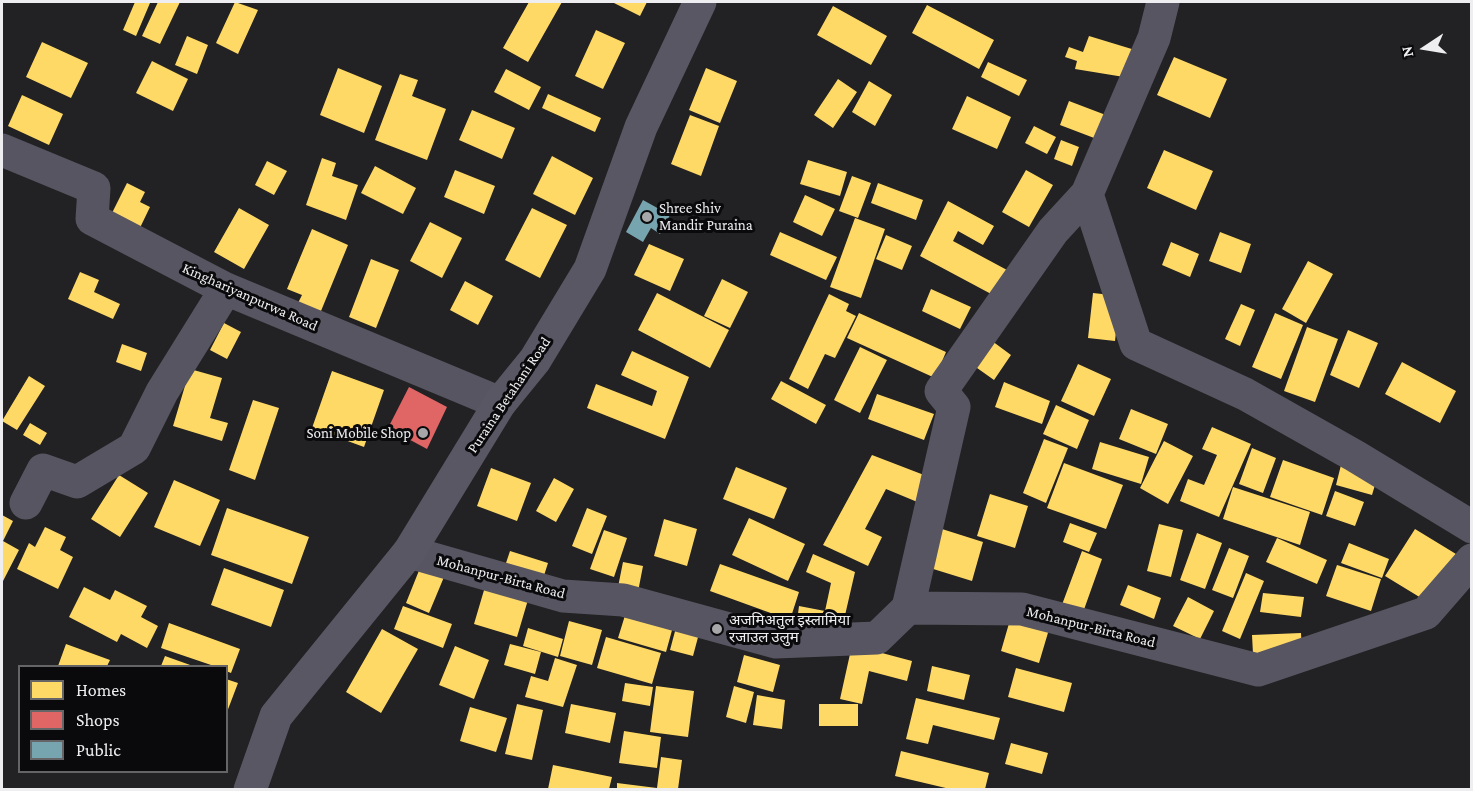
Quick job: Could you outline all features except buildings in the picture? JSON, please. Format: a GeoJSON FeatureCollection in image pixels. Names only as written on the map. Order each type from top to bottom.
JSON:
{"type":"FeatureCollection","features":[{"type":"Feature","properties":{"kind":"street","name":"Puraina Betahani Road"},"geometry":{"type":"LineString","coordinates":[[250,789],[276,716],[409,552],[500,403],[535,360],[590,269],[641,127],[700,2]]}},
{"type":"Feature","properties":{"kind":"street"},"geometry":{"type":"LineString","coordinates":[[909,609],[954,407],[941,391],[1053,231],[1088,195],[1154,39],[1163,2]]}},
{"type":"Feature","properties":{"kind":"street","name":"Kinghariyanpurwa Road"},"geometry":{"type":"LineString","coordinates":[[2,150],[94,188],[92,219],[226,290],[500,403]]}},
{"type":"Feature","properties":{"kind":"street"},"geometry":{"type":"LineString","coordinates":[[1088,195],[1136,344],[1245,394],[1355,456],[1472,527]]}},
{"type":"Feature","properties":{"kind":"street"},"geometry":{"type":"LineString","coordinates":[[26,503],[42,470],[77,482],[134,448],[162,392],[226,290]]}},
{"type":"Feature","properties":{"kind":"street","name":"Mohanpur-Birta Road"},"geometry":{"type":"LineString","coordinates":[[409,552],[562,596],[623,600],[776,642],[877,638],[909,609],[1022,609],[1258,670],[1426,614],[1472,560]]}},
{"type":"Feature","properties":{"kind":"place","name":"Shree Shiv Mandir Puraina"},"geometry":{"type":"Point","coordinates":[647,217]}},
{"type":"Feature","properties":{"kind":"place","name":"Soni Mobile Shop"},"geometry":{"type":"Point","coordinates":[423,433]}},
{"type":"Feature","properties":{"kind":"place","name":"अजमिअतुल इस्लामिया रजाउल उलुम"},"geometry":{"type":"Point","coordinates":[717,629]}}]}
